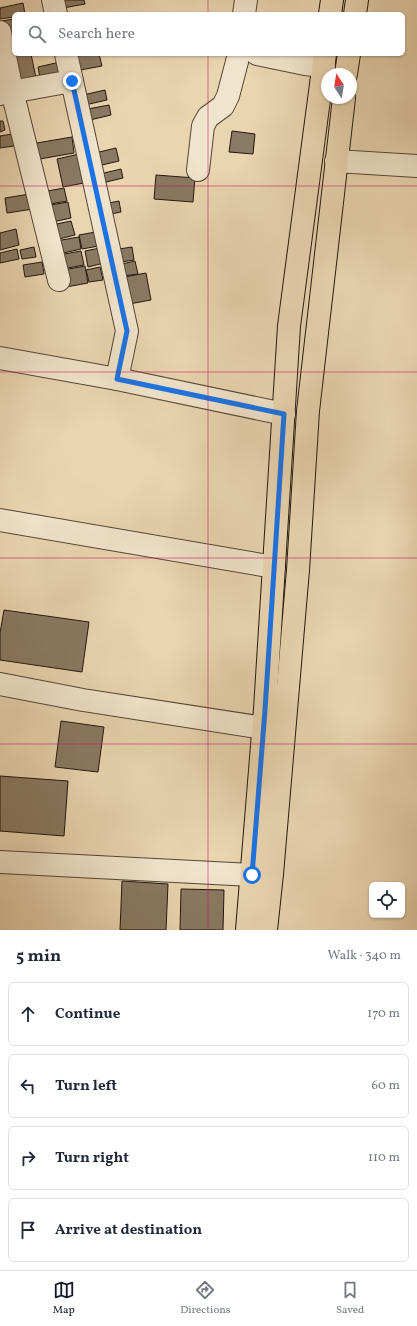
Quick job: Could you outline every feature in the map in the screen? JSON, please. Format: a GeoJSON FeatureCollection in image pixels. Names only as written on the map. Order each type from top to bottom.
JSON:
{"type":"FeatureCollection","features":[{"type":"Feature","properties":{"kind":"main road"},"geometry":{"type":"LineString","coordinates":[[330,12],[332,0]]}},
{"type":"Feature","properties":{"kind":"main road"},"geometry":{"type":"LineString","coordinates":[[355,12],[357,0]]}},
{"type":"Feature","properties":{"kind":"main road"},"geometry":{"type":"LineString","coordinates":[[347,68],[349,56]]}},
{"type":"Feature","properties":{"kind":"main road"},"geometry":{"type":"LineString","coordinates":[[247,930],[264,728],[289,326],[324,60]]}},
{"type":"Feature","properties":{"kind":"main road"},"geometry":{"type":"LineString","coordinates":[[266,930],[298,570],[308,411],[343,104]]}},
{"type":"Feature","properties":{"kind":"street"},"geometry":{"type":"LineString","coordinates":[[53,0],[56,12]]}},
{"type":"Feature","properties":{"kind":"street"},"geometry":{"type":"LineString","coordinates":[[244,12],[246,0]]}},
{"type":"Feature","properties":{"kind":"street"},"geometry":{"type":"LineString","coordinates":[[0,32],[6,92],[59,280]]}},
{"type":"Feature","properties":{"kind":"street"},"geometry":{"type":"LineString","coordinates":[[66,56],[127,331],[117,379]]}},
{"type":"Feature","properties":{"kind":"street"},"geometry":{"type":"LineString","coordinates":[[198,170],[203,126],[208,117],[223,106],[228,96],[238,56]]}},
{"type":"Feature","properties":{"kind":"street"},"geometry":{"type":"LineString","coordinates":[[267,56],[305,64],[324,60]]}},
{"type":"Feature","properties":{"kind":"street"},"geometry":{"type":"LineString","coordinates":[[6,92],[72,81]]}},
{"type":"Feature","properties":{"kind":"street"},"geometry":{"type":"LineString","coordinates":[[336,161],[417,166]]}},
{"type":"Feature","properties":{"kind":"street"},"geometry":{"type":"LineString","coordinates":[[0,358],[117,379],[284,414]]}},
{"type":"Feature","properties":{"kind":"street"},"geometry":{"type":"LineString","coordinates":[[0,520],[274,567]]}},
{"type":"Feature","properties":{"kind":"street"},"geometry":{"type":"LineString","coordinates":[[0,684],[84,700],[264,728]]}},
{"type":"Feature","properties":{"kind":"street"},"geometry":{"type":"LineString","coordinates":[[0,862],[252,875]]}},
{"type":"Feature","properties":{"kind":"building"},"geometry":{"type":"Polygon","coordinates":[[[56,0],[84,0],[85,4],[58,9],[56,0]]]}},
{"type":"Feature","properties":{"kind":"building"},"geometry":{"type":"Polygon","coordinates":[[[23,3],[25,12],[12,12],[12,17],[0,19],[0,8],[23,3]]]}},
{"type":"Feature","properties":{"kind":"building"},"geometry":{"type":"Polygon","coordinates":[[[12,19],[12,31],[4,33],[2,21],[12,19]]]}},
{"type":"Feature","properties":{"kind":"building"},"geometry":{"type":"Polygon","coordinates":[[[14,56],[31,56],[36,78],[16,81],[14,56]]]}},
{"type":"Feature","properties":{"kind":"building"},"geometry":{"type":"Polygon","coordinates":[[[100,56],[102,66],[75,71],[73,57],[100,56]]]}},
{"type":"Feature","properties":{"kind":"building"},"geometry":{"type":"Polygon","coordinates":[[[60,62],[62,74],[40,78],[38,67],[60,62]]]}},
{"type":"Feature","properties":{"kind":"building"},"geometry":{"type":"Polygon","coordinates":[[[105,90],[107,100],[85,105],[83,95],[105,90]]]}},
{"type":"Feature","properties":{"kind":"building"},"geometry":{"type":"Polygon","coordinates":[[[109,105],[111,115],[90,120],[88,109],[109,105]]]}},
{"type":"Feature","properties":{"kind":"building"},"geometry":{"type":"Polygon","coordinates":[[[0,121],[3,121],[5,130],[0,132],[0,121]]]}},
{"type":"Feature","properties":{"kind":"building"},"geometry":{"type":"Polygon","coordinates":[[[232,131],[255,134],[253,154],[229,152],[232,131]]]}},
{"type":"Feature","properties":{"kind":"building"},"geometry":{"type":"Polygon","coordinates":[[[12,134],[14,146],[0,148],[0,136],[12,134]]]}},
{"type":"Feature","properties":{"kind":"building"},"geometry":{"type":"Polygon","coordinates":[[[72,137],[74,153],[34,160],[31,144],[72,137]]]}},
{"type":"Feature","properties":{"kind":"building"},"geometry":{"type":"Polygon","coordinates":[[[116,148],[119,161],[102,165],[99,152],[116,148]]]}},
{"type":"Feature","properties":{"kind":"building"},"geometry":{"type":"Polygon","coordinates":[[[79,154],[84,183],[63,187],[57,159],[79,154]]]}},
{"type":"Feature","properties":{"kind":"building"},"geometry":{"type":"Polygon","coordinates":[[[121,169],[123,178],[102,183],[100,174],[121,169]]]}},
{"type":"Feature","properties":{"kind":"building"},"geometry":{"type":"Polygon","coordinates":[[[156,175],[195,178],[193,202],[154,199],[156,175]]]}},
{"type":"Feature","properties":{"kind":"building"},"geometry":{"type":"Polygon","coordinates":[[[64,188],[67,201],[45,205],[42,192],[64,188]]]}},
{"type":"Feature","properties":{"kind":"building"},"geometry":{"type":"Polygon","coordinates":[[[30,194],[33,209],[7,213],[5,198],[30,194]]]}},
{"type":"Feature","properties":{"kind":"building"},"geometry":{"type":"Polygon","coordinates":[[[119,201],[121,212],[111,214],[109,203],[119,201]]]}},
{"type":"Feature","properties":{"kind":"building"},"geometry":{"type":"Polygon","coordinates":[[[68,202],[71,218],[48,223],[45,206],[68,202]]]}},
{"type":"Feature","properties":{"kind":"building"},"geometry":{"type":"Polygon","coordinates":[[[71,221],[75,235],[55,240],[52,225],[71,221]]]}},
{"type":"Feature","properties":{"kind":"building"},"geometry":{"type":"Polygon","coordinates":[[[16,229],[19,245],[0,250],[0,233],[16,229]]]}},
{"type":"Feature","properties":{"kind":"building"},"geometry":{"type":"Polygon","coordinates":[[[101,231],[104,245],[82,249],[79,235],[101,231]]]}},
{"type":"Feature","properties":{"kind":"building"},"geometry":{"type":"Polygon","coordinates":[[[79,237],[81,249],[59,254],[56,241],[79,237]]]}},
{"type":"Feature","properties":{"kind":"building"},"geometry":{"type":"Polygon","coordinates":[[[34,247],[36,257],[22,259],[20,250],[34,247]]]}},
{"type":"Feature","properties":{"kind":"building"},"geometry":{"type":"Polygon","coordinates":[[[132,247],[134,260],[121,262],[119,249],[132,247]]]}},
{"type":"Feature","properties":{"kind":"building"},"geometry":{"type":"Polygon","coordinates":[[[100,248],[104,263],[88,267],[85,251],[100,248]]]}},
{"type":"Feature","properties":{"kind":"building"},"geometry":{"type":"Polygon","coordinates":[[[17,249],[19,259],[0,263],[0,253],[17,249]]]}},
{"type":"Feature","properties":{"kind":"building"},"geometry":{"type":"Polygon","coordinates":[[[81,251],[84,265],[62,269],[59,255],[81,251]]]}},
{"type":"Feature","properties":{"kind":"building"},"geometry":{"type":"Polygon","coordinates":[[[135,261],[138,274],[124,276],[122,264],[135,261]]]}},
{"type":"Feature","properties":{"kind":"building"},"geometry":{"type":"Polygon","coordinates":[[[42,262],[44,274],[25,277],[23,265],[42,262]]]}},
{"type":"Feature","properties":{"kind":"building"},"geometry":{"type":"Polygon","coordinates":[[[85,266],[88,283],[66,287],[63,270],[85,266]]]}},
{"type":"Feature","properties":{"kind":"building"},"geometry":{"type":"Polygon","coordinates":[[[100,267],[103,280],[89,282],[86,270],[100,267]]]}},
{"type":"Feature","properties":{"kind":"building"},"geometry":{"type":"Polygon","coordinates":[[[146,273],[151,300],[129,304],[124,277],[146,273]]]}},
{"type":"Feature","properties":{"kind":"building"},"geometry":{"type":"Polygon","coordinates":[[[4,610],[89,622],[82,672],[0,660],[0,633],[4,610]]]}},
{"type":"Feature","properties":{"kind":"building"},"geometry":{"type":"Polygon","coordinates":[[[61,721],[104,727],[98,772],[55,767],[61,721]]]}},
{"type":"Feature","properties":{"kind":"building"},"geometry":{"type":"Polygon","coordinates":[[[0,776],[68,781],[64,836],[0,831],[0,776]]]}},
{"type":"Feature","properties":{"kind":"building"},"geometry":{"type":"Polygon","coordinates":[[[122,881],[168,884],[166,930],[120,930],[122,881]]]}},
{"type":"Feature","properties":{"kind":"building"},"geometry":{"type":"Polygon","coordinates":[[[181,889],[224,890],[223,930],[180,930],[181,889]]]}},
{"type":"Feature","properties":{"kind":"route"},"geometry":{"type":"LineString","coordinates":[[72,81],[127,331],[117,379],[284,414],[265,710],[252,875]]}}]}
